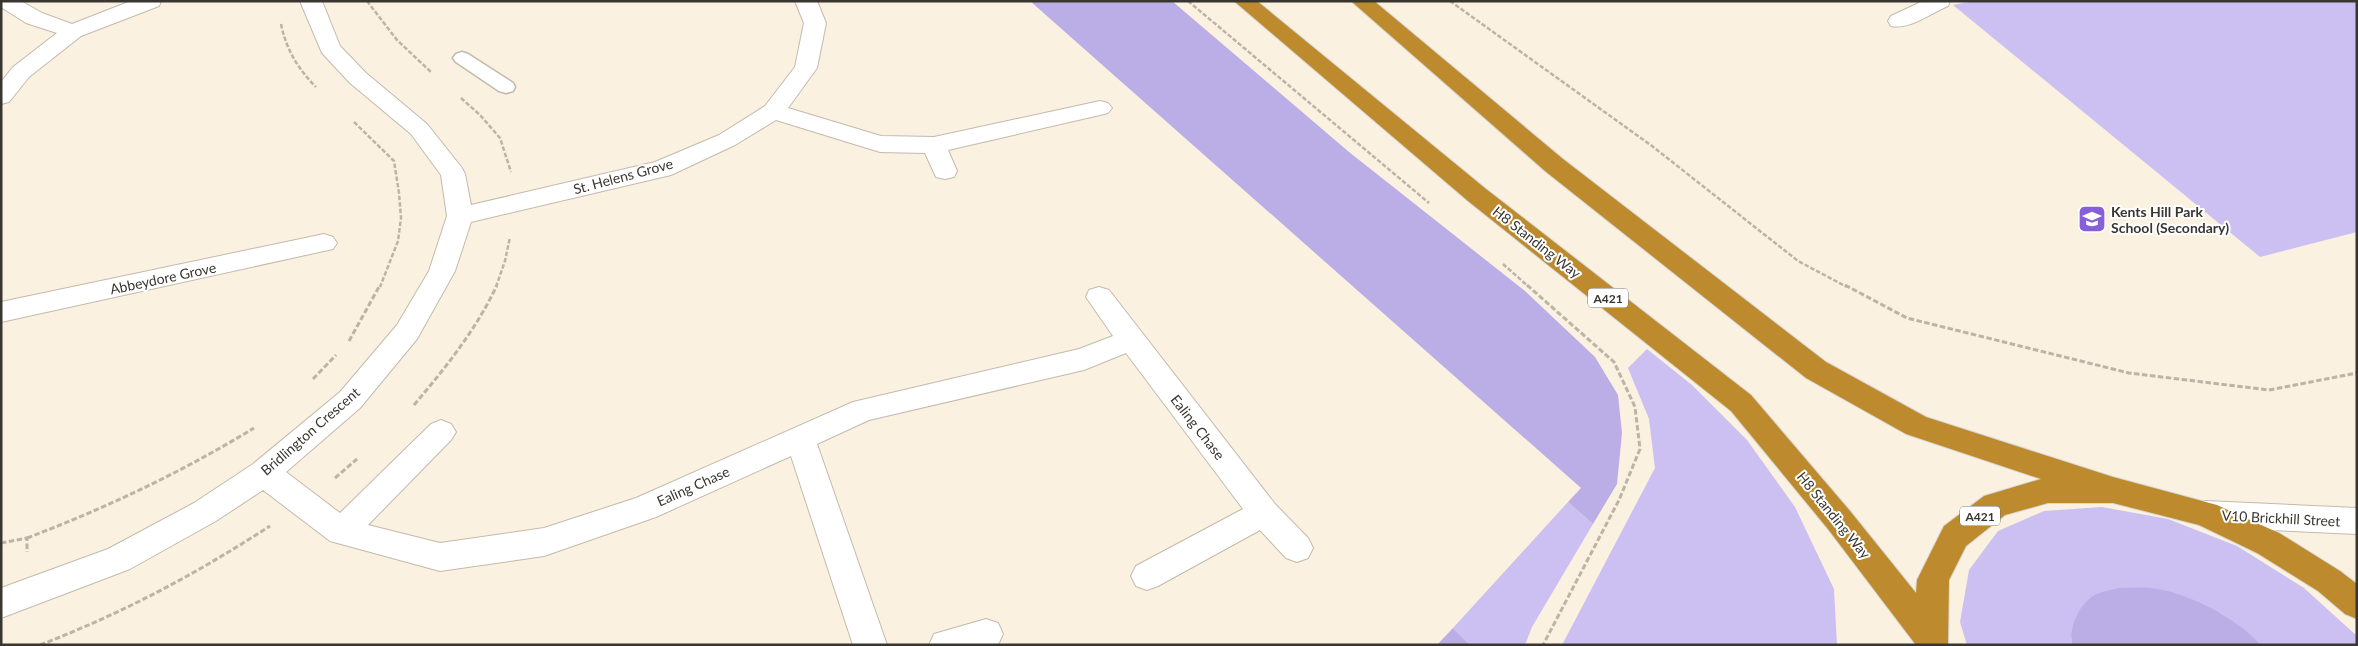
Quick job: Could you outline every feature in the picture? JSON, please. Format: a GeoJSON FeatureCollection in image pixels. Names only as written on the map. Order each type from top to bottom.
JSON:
{"type":"FeatureCollection","features":[{"type":"Feature","properties":{"kind":"highway","name":"H8 Standing Way"},"geometry":{"type":"LineString","coordinates":[[1244,1],[1477,194],[1741,403],[1839,520],[1931,640]]}},
{"type":"Feature","properties":{"kind":"highway","name":"A421"},"geometry":{"type":"LineString","coordinates":[[1361,1],[1554,165],[1816,370],[1916,426],[2112,490],[2206,514],[2268,542],[2329,581],[2357,604]]}},
{"type":"Feature","properties":{"kind":"highway","name":"A421"},"geometry":{"type":"LineString","coordinates":[[1931,640],[1933,580],[1955,536],[1995,505],[2048,490],[2112,490]]}},
{"type":"Feature","properties":{"kind":"street"},"geometry":{"type":"LineString","coordinates":[[1,2],[6,1],[34,18],[73,31]]}},
{"type":"Feature","properties":{"kind":"street"},"geometry":{"type":"LineString","coordinates":[[1,96],[22,72],[73,31],[150,1]]}},
{"type":"Feature","properties":{"kind":"street","name":"Bridlington Crescent"},"geometry":{"type":"LineString","coordinates":[[1,603],[119,559],[205,512],[264,473],[350,400],[407,332],[442,271],[460,216],[453,174],[419,129],[358,78],[330,48],[312,1]]}},
{"type":"Feature","properties":{"kind":"street","name":"St. Helens Grove"},"geometry":{"type":"LineString","coordinates":[[460,216],[662,169],[727,140],[773,111],[806,68],[815,23],[806,1]]}},
{"type":"Feature","properties":{"kind":"street"},"geometry":{"type":"LineString","coordinates":[[1900,21],[1940,1]]}},
{"type":"Feature","properties":{"kind":"street"},"geometry":{"type":"LineString","coordinates":[[773,111],[880,144],[934,145],[1100,108]]}},
{"type":"Feature","properties":{"kind":"street"},"geometry":{"type":"LineString","coordinates":[[934,145],[945,171]]}},
{"type":"Feature","properties":{"kind":"street","name":"Abbeydore Grove"},"geometry":{"type":"LineString","coordinates":[[1,312],[324,243]]}},
{"type":"Feature","properties":{"kind":"street","name":"Ealing Chase"},"geometry":{"type":"LineString","coordinates":[[1098,297],[1264,514],[1297,548]]}},
{"type":"Feature","properties":{"kind":"street","name":"Ealing Chase"},"geometry":{"type":"LineString","coordinates":[[264,473],[341,532],[440,557],[544,542],[645,508],[863,410],[1084,360],[1131,340]]}},
{"type":"Feature","properties":{"kind":"street"},"geometry":{"type":"LineString","coordinates":[[341,532],[441,432]]}},
{"type":"Feature","properties":{"kind":"street"},"geometry":{"type":"LineString","coordinates":[[800,438],[870,645]]}},
{"type":"Feature","properties":{"kind":"street"},"geometry":{"type":"LineString","coordinates":[[1147,576],[1264,514]]}},
{"type":"Feature","properties":{"kind":"street","name":"V10 Brickhill Street"},"geometry":{"type":"LineString","coordinates":[[2206,514],[2357,521]]}},
{"type":"Feature","properties":{"kind":"street"},"geometry":{"type":"LineString","coordinates":[[946,645],[986,634]]}},
{"type":"Feature","properties":{"kind":"lane"},"geometry":{"type":"LineString","coordinates":[[462,58],[506,87]]}},
{"type":"Feature","properties":{"kind":"path"},"geometry":{"type":"LineString","coordinates":[[367,1],[390,34],[411,56],[434,74]]}},
{"type":"Feature","properties":{"kind":"path"},"geometry":{"type":"LineString","coordinates":[[1188,1],[1436,210]]}},
{"type":"Feature","properties":{"kind":"path"},"geometry":{"type":"LineString","coordinates":[[1450,1],[1652,146],[1798,262],[1907,318],[2130,373],[2269,390],[2357,374]]}},
{"type":"Feature","properties":{"kind":"path"},"geometry":{"type":"LineString","coordinates":[[279,16],[289,52],[302,73],[322,92]]}},
{"type":"Feature","properties":{"kind":"path"},"geometry":{"type":"LineString","coordinates":[[456,93],[480,115],[500,138],[513,176]]}},
{"type":"Feature","properties":{"kind":"path"},"geometry":{"type":"LineString","coordinates":[[348,341],[372,302],[391,262],[401,225],[394,161],[349,117]]}},
{"type":"Feature","properties":{"kind":"path"},"geometry":{"type":"LineString","coordinates":[[408,410],[469,336],[497,285],[508,252],[510,236]]}},
{"type":"Feature","properties":{"kind":"path"},"geometry":{"type":"LineString","coordinates":[[1497,259],[1614,362],[1635,407],[1640,449],[1623,492],[1543,645]]}},
{"type":"Feature","properties":{"kind":"path"},"geometry":{"type":"LineString","coordinates":[[308,383],[342,348]]}},
{"type":"Feature","properties":{"kind":"path"},"geometry":{"type":"LineString","coordinates":[[1,543],[27,538],[113,504],[208,457],[258,425]]}},
{"type":"Feature","properties":{"kind":"path"},"geometry":{"type":"LineString","coordinates":[[329,484],[358,457]]}},
{"type":"Feature","properties":{"kind":"path"},"geometry":{"type":"LineString","coordinates":[[40,645],[150,598],[204,568],[271,526]]}},
{"type":"Feature","properties":{"kind":"path"},"geometry":{"type":"LineString","coordinates":[[27,538],[27,556]]}},
{"type":"Feature","properties":{"kind":"shaded area"},"geometry":{"type":"Polygon","coordinates":[[[1030,1],[1172,1],[1349,152],[1525,291],[1595,357],[1618,395],[1622,433],[1617,484],[1593,524],[1568,502],[1581,488],[1030,1]]]}},
{"type":"Feature","properties":{"kind":"shaded area"},"geometry":{"type":"Polygon","coordinates":[[[1974,1],[2357,1],[2357,232],[2260,257],[1953,5],[1974,1]]]}},
{"type":"Feature","properties":{"kind":"shaded area"},"geometry":{"type":"Polygon","coordinates":[[[1647,349],[1692,385],[1747,440],[1795,507],[1834,589],[1837,645],[1562,645],[1655,468],[1649,419],[1628,368],[1647,349]]]}},
{"type":"Feature","properties":{"kind":"shaded area"},"geometry":{"type":"Polygon","coordinates":[[[1568,502],[1593,524],[1532,627],[1525,645],[1470,645],[1453,628],[1568,502]]]}},
{"type":"Feature","properties":{"kind":"shaded area"},"geometry":{"type":"Polygon","coordinates":[[[2102,507],[2168,519],[2237,546],[2304,588],[2357,636],[2357,645],[2261,645],[2223,615],[2187,597],[2071,638],[2072,645],[1967,645],[1960,622],[1969,570],[1998,531],[2044,511],[2102,507]]]}},
{"type":"Feature","properties":{"kind":"shaded area"},"geometry":{"type":"Polygon","coordinates":[[[2119,588],[2164,590],[2195,600],[2239,625],[2261,645],[2072,645],[2073,625],[2083,605],[2093,596],[2119,588]]]}},
{"type":"Feature","properties":{"kind":"shaded area"},"geometry":{"type":"Polygon","coordinates":[[[1453,628],[1470,645],[1437,645],[1453,628]]]}},
{"type":"Feature","properties":{"kind":"place","name":"Kents Hill Park School (Secondary)"},"geometry":{"type":"Point","coordinates":[2092,219]}}]}
